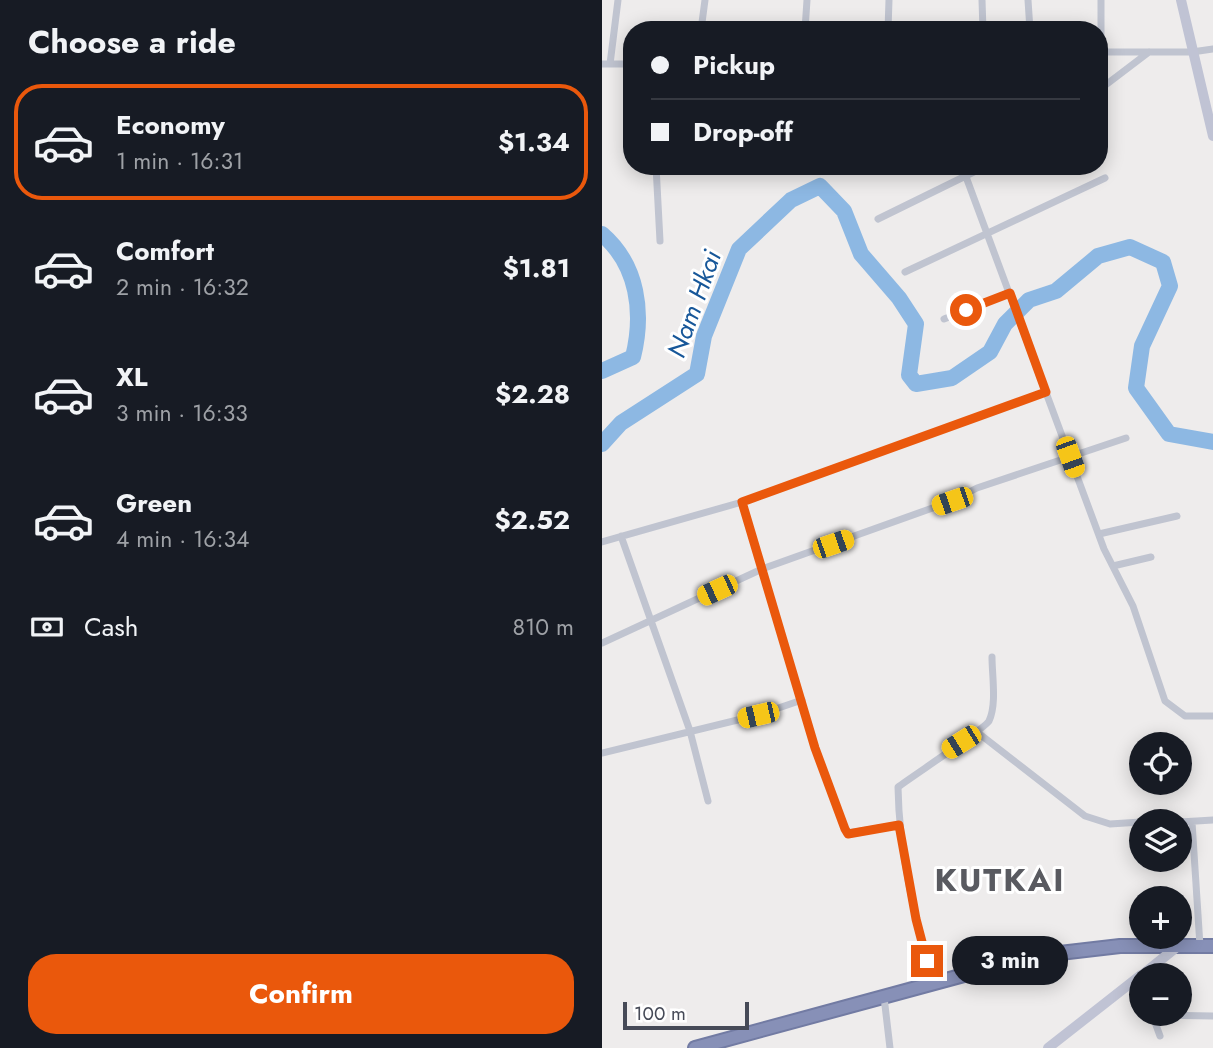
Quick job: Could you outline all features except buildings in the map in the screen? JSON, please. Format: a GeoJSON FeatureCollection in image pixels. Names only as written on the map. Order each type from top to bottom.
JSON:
{"type":"FeatureCollection","features":[{"type":"Feature","properties":{"kind":"highway"},"geometry":{"type":"LineString","coordinates":[[704,1047],[884,995],[1034,956],[1129,946]]}},
{"type":"Feature","properties":{"kind":"street"},"geometry":{"type":"LineString","coordinates":[[606,64],[618,0]]}},
{"type":"Feature","properties":{"kind":"street"},"geometry":{"type":"LineString","coordinates":[[702,21],[705,0]]}},
{"type":"Feature","properties":{"kind":"street"},"geometry":{"type":"LineString","coordinates":[[806,21],[807,0]]}},
{"type":"Feature","properties":{"kind":"street"},"geometry":{"type":"LineString","coordinates":[[888,21],[889,0]]}},
{"type":"Feature","properties":{"kind":"street"},"geometry":{"type":"LineString","coordinates":[[982,0],[983,21]]}},
{"type":"Feature","properties":{"kind":"street"},"geometry":{"type":"LineString","coordinates":[[1028,0],[1029,21]]}},
{"type":"Feature","properties":{"kind":"street"},"geometry":{"type":"LineString","coordinates":[[1101,0],[1101,21]]}},
{"type":"Feature","properties":{"kind":"street"},"geometry":{"type":"LineString","coordinates":[[1181,0],[1213,136]]}},
{"type":"Feature","properties":{"kind":"street"},"geometry":{"type":"LineString","coordinates":[[1108,52],[1192,52],[1213,48]]}},
{"type":"Feature","properties":{"kind":"street"},"geometry":{"type":"LineString","coordinates":[[1108,83],[1149,52]]}},
{"type":"Feature","properties":{"kind":"street"},"geometry":{"type":"LineString","coordinates":[[656,175],[660,241]]}},
{"type":"Feature","properties":{"kind":"street"},"geometry":{"type":"LineString","coordinates":[[964,175],[1014,302],[1098,534],[1133,606],[1165,701],[1185,716],[1213,716]]}},
{"type":"Feature","properties":{"kind":"street"},"geometry":{"type":"LineString","coordinates":[[878,219],[970,175]]}},
{"type":"Feature","properties":{"kind":"street"},"geometry":{"type":"LineString","coordinates":[[905,272],[1105,178]]}},
{"type":"Feature","properties":{"kind":"street"},"geometry":{"type":"LineString","coordinates":[[944,319],[1010,293]]}},
{"type":"Feature","properties":{"kind":"street"},"geometry":{"type":"LineString","coordinates":[[602,542],[742,502],[1046,392]]}},
{"type":"Feature","properties":{"kind":"street"},"geometry":{"type":"LineString","coordinates":[[602,643],[762,569],[952,501],[977,488],[1126,438]]}},
{"type":"Feature","properties":{"kind":"street"},"geometry":{"type":"LineString","coordinates":[[742,502],[815,748],[848,834],[899,825]]}},
{"type":"Feature","properties":{"kind":"street"},"geometry":{"type":"LineString","coordinates":[[1098,534],[1177,516]]}},
{"type":"Feature","properties":{"kind":"street"},"geometry":{"type":"LineString","coordinates":[[621,536],[690,731],[708,801]]}},
{"type":"Feature","properties":{"kind":"street"},"geometry":{"type":"LineString","coordinates":[[1113,566],[1151,558]]}},
{"type":"Feature","properties":{"kind":"street"},"geometry":{"type":"LineString","coordinates":[[933,982],[916,919],[899,825],[898,788],[929,762],[988,724],[992,713],[992,657]]}},
{"type":"Feature","properties":{"kind":"street"},"geometry":{"type":"LineString","coordinates":[[602,753],[758,715],[802,700]]}},
{"type":"Feature","properties":{"kind":"street"},"geometry":{"type":"LineString","coordinates":[[977,732],[1085,816],[1110,824],[1129,823]]}},
{"type":"Feature","properties":{"kind":"street"},"geometry":{"type":"LineString","coordinates":[[1206,946],[1192,822],[1213,820]]}},
{"type":"Feature","properties":{"kind":"street"},"geometry":{"type":"LineString","coordinates":[[1157,963],[1175,949]]}},
{"type":"Feature","properties":{"kind":"street"},"geometry":{"type":"LineString","coordinates":[[1048,1048],[1129,985]]}},
{"type":"Feature","properties":{"kind":"street"},"geometry":{"type":"LineString","coordinates":[[884,995],[890,1048]]}},
{"type":"Feature","properties":{"kind":"street"},"geometry":{"type":"LineString","coordinates":[[1192,1015],[1213,1016]]}},
{"type":"Feature","properties":{"kind":"street"},"geometry":{"type":"LineString","coordinates":[[1156,1026],[1160,1036]]}},
{"type":"Feature","properties":{"kind":"waterway","name":"Nam Hkai"},"geometry":{"type":"LineString","coordinates":[[602,444],[621,423],[697,374],[704,336],[739,249],[791,200],[820,186],[844,211],[861,254],[899,298],[916,324],[909,375],[916,384],[952,378],[990,352],[1005,324],[1029,300],[1056,291],[1098,256],[1130,247],[1163,262],[1170,286],[1142,346],[1136,388],[1169,434],[1213,442]]}},
{"type":"Feature","properties":{"kind":"waterway","name":"Nam Hkai"},"geometry":{"type":"LineString","coordinates":[[602,234],[624,260],[631,275],[638,307],[633,357],[602,371]]}},
{"type":"Feature","properties":{"kind":"district","name":"KUTKAI"},"geometry":{"type":"Point","coordinates":[1000,880]}},
{"type":"Feature","properties":{"kind":"route"},"geometry":{"type":"LineString","coordinates":[[927,961],[916,919],[899,825],[848,834],[845,829],[815,748],[742,502],[1046,392],[1010,293],[966,310]]}}]}
